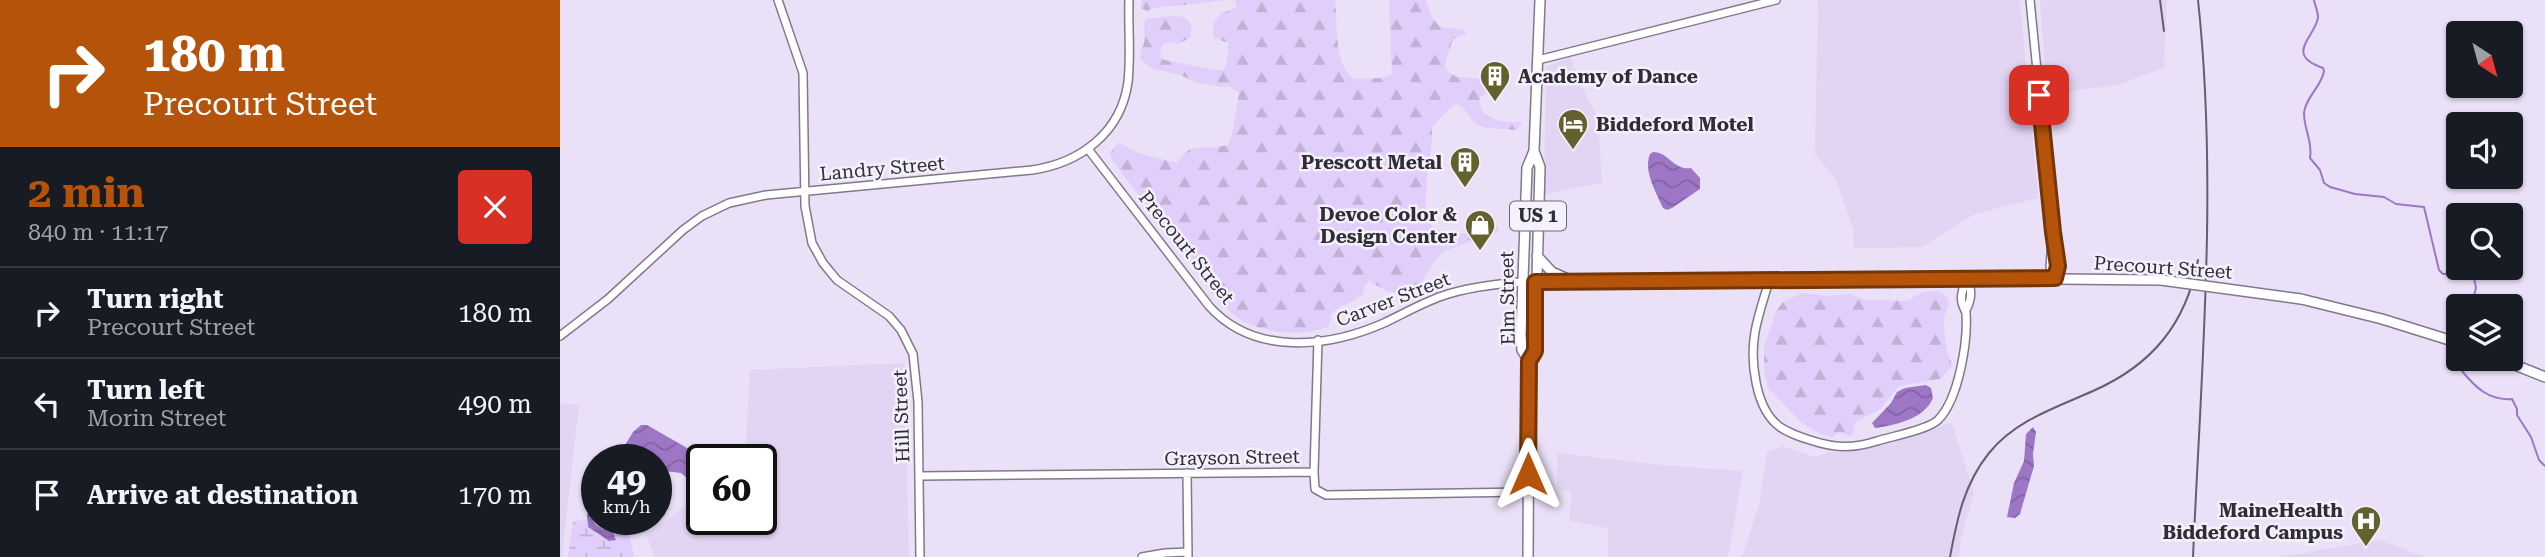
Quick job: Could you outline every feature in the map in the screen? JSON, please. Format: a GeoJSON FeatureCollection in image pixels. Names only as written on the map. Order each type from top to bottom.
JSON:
{"type":"FeatureCollection","features":[{"type":"Feature","properties":{"kind":"main road","name":"Elm Street"},"geometry":{"type":"LineString","coordinates":[[1529,361],[1522,350],[1522,282],[1527,167],[1534,151],[1540,0]]}},
{"type":"Feature","properties":{"kind":"main road","name":"Elm Street"},"geometry":{"type":"LineString","coordinates":[[1528,557],[1529,361],[1535,351],[1540,167],[1534,151]]}},
{"type":"Feature","properties":{"kind":"main road"},"geometry":{"type":"LineString","coordinates":[[1537,256],[1552,272],[1574,282]]}},
{"type":"Feature","properties":{"kind":"main road","name":"Precourt Street"},"geometry":{"type":"LineString","coordinates":[[1522,282],[1967,278],[2161,280],[2301,299],[2382,319],[2446,340]]}},
{"type":"Feature","properties":{"kind":"main road"},"geometry":{"type":"LineString","coordinates":[[2523,368],[2545,377]]}},
{"type":"Feature","properties":{"kind":"street","name":"Hill Street"},"geometry":{"type":"LineString","coordinates":[[778,0],[803,72],[805,191],[807,226],[812,243],[823,263],[841,282],[889,316],[912,349],[917,377],[920,557]]}},
{"type":"Feature","properties":{"kind":"street","name":"Landry Street"},"geometry":{"type":"LineString","coordinates":[[560,336],[608,299],[683,230],[724,205],[744,199],[805,191],[1032,170],[1065,163],[1088,149],[1110,127],[1120,110],[1129,71],[1129,0]]}},
{"type":"Feature","properties":{"kind":"street"},"geometry":{"type":"LineString","coordinates":[[1538,60],[1776,0]]}},
{"type":"Feature","properties":{"kind":"street"},"geometry":{"type":"LineString","coordinates":[[2030,0],[2058,266],[2055,278]]}},
{"type":"Feature","properties":{"kind":"street","name":"Precourt Street"},"geometry":{"type":"LineString","coordinates":[[1088,149],[1203,299],[1224,321],[1240,332],[1263,340],[1284,343],[1318,340]]}},
{"type":"Feature","properties":{"kind":"street"},"geometry":{"type":"LineString","coordinates":[[1769,281],[1755,332],[1754,346],[1754,362],[1764,405],[1780,427],[1838,448],[1863,445],[1938,420],[1948,404],[1959,370],[1966,310],[1970,302],[1971,289],[1967,278]]}},
{"type":"Feature","properties":{"kind":"street","name":"Carver Street"},"geometry":{"type":"LineString","coordinates":[[1318,340],[1370,328],[1452,292],[1484,285],[1522,282]]}},
{"type":"Feature","properties":{"kind":"street"},"geometry":{"type":"LineString","coordinates":[[1314,472],[1318,340]]}},
{"type":"Feature","properties":{"kind":"street","name":"Grayson Street"},"geometry":{"type":"LineString","coordinates":[[919,476],[1314,472],[1315,489],[1326,495],[1528,492]]}},
{"type":"Feature","properties":{"kind":"street"},"geometry":{"type":"LineString","coordinates":[[1142,557],[1188,554],[1187,473]]}},
{"type":"Feature","properties":{"kind":"shaded area"},"geometry":{"type":"Polygon","coordinates":[[[1818,0],[2020,0],[2038,198],[1975,214],[1922,247],[1853,248],[1854,231],[1836,180],[1815,153],[1818,0]]]}},
{"type":"Feature","properties":{"kind":"shaded area"},"geometry":{"type":"Polygon","coordinates":[[[2040,0],[2167,0],[2164,68],[2117,85],[2047,94],[2040,0]]]}},
{"type":"Feature","properties":{"kind":"shaded area","name":"Biddeford Motel"},"geometry":{"type":"Polygon","coordinates":[[[1570,57],[1580,84],[1598,118],[1602,183],[1544,194],[1546,67],[1570,57]]]}},
{"type":"Feature","properties":{"kind":"shaded area"},"geometry":{"type":"Polygon","coordinates":[[[905,363],[909,557],[655,557],[646,535],[672,535],[672,516],[686,506],[686,535],[777,535],[777,444],[746,444],[750,370],[905,363]]]}},
{"type":"Feature","properties":{"kind":"shaded area"},"geometry":{"type":"Polygon","coordinates":[[[560,403],[579,405],[562,557],[560,557],[560,403]]]}},
{"type":"Feature","properties":{"kind":"shaded area"},"geometry":{"type":"Polygon","coordinates":[[[1952,423],[1974,493],[1961,538],[1959,557],[1742,557],[1759,505],[1767,452],[1783,446],[1814,457],[1831,452],[1848,452],[1952,423]]]}},
{"type":"Feature","properties":{"kind":"shaded area"},"geometry":{"type":"Polygon","coordinates":[[[1557,453],[1743,471],[1728,557],[1608,557],[1608,528],[1570,521],[1571,491],[1557,490],[1557,453]]]}},
{"type":"Feature","properties":{"kind":"shaded area","name":"MaineHealth Biddeford Campus"},"geometry":{"type":"Polygon","coordinates":[[[2379,540],[2427,557],[2280,557],[2379,540]]]}},
{"type":"Feature","properties":{"kind":"green space"},"geometry":{"type":"Polygon","coordinates":[[[1142,0],[1229,0],[1153,8],[1147,11],[1141,8],[1142,0]]]}},
{"type":"Feature","properties":{"kind":"green space"},"geometry":{"type":"Polygon","coordinates":[[[1232,0],[1335,0],[1339,53],[1353,79],[1382,78],[1392,74],[1389,0],[1426,0],[1431,16],[1440,27],[1465,30],[1466,34],[1453,39],[1445,64],[1448,72],[1457,77],[1499,80],[1505,83],[1504,93],[1486,93],[1480,98],[1483,111],[1492,119],[1520,122],[1522,125],[1515,130],[1483,127],[1474,122],[1458,104],[1452,106],[1432,127],[1426,192],[1427,216],[1431,225],[1445,235],[1496,225],[1499,229],[1497,232],[1445,251],[1436,259],[1421,283],[1409,291],[1388,292],[1369,281],[1364,287],[1364,293],[1330,315],[1328,327],[1298,333],[1278,332],[1249,324],[1232,314],[1172,240],[1112,160],[1110,153],[1119,142],[1138,153],[1177,163],[1193,148],[1227,145],[1232,135],[1239,93],[1229,86],[1197,83],[1181,75],[1153,69],[1140,59],[1140,56],[1146,19],[1177,16],[1189,21],[1190,38],[1178,44],[1162,44],[1160,56],[1164,60],[1222,71],[1226,66],[1229,43],[1214,38],[1213,23],[1222,13],[1236,8],[1236,2],[1232,0]]]}},
{"type":"Feature","properties":{"kind":"green space"},"geometry":{"type":"Polygon","coordinates":[[[1929,291],[1940,292],[1948,298],[1944,332],[1953,365],[1940,379],[1899,386],[1879,410],[1855,422],[1853,434],[1849,436],[1840,432],[1832,437],[1820,434],[1801,422],[1768,388],[1764,371],[1764,347],[1776,311],[1784,301],[1803,293],[1826,296],[1849,294],[1866,300],[1909,301],[1916,295],[1929,291]]]}},
{"type":"Feature","properties":{"kind":"green space"},"geometry":{"type":"Polygon","coordinates":[[[581,520],[581,535],[600,535],[609,541],[612,535],[629,535],[634,557],[568,557],[573,522],[581,520]]]}},
{"type":"Feature","properties":{"kind":"water"},"geometry":{"type":"Polygon","coordinates":[[[1653,152],[1663,155],[1680,167],[1691,168],[1700,178],[1700,189],[1672,208],[1663,208],[1649,174],[1648,161],[1653,152]]]}},
{"type":"Feature","properties":{"kind":"water"},"geometry":{"type":"Polygon","coordinates":[[[1926,385],[1931,388],[1933,398],[1923,411],[1900,423],[1875,428],[1872,423],[1891,403],[1897,392],[1926,385]]]}},
{"type":"Feature","properties":{"kind":"water"},"geometry":{"type":"Polygon","coordinates":[[[641,425],[647,425],[686,447],[686,477],[681,473],[672,472],[672,444],[626,444],[641,425]]]}},
{"type":"Feature","properties":{"kind":"water"},"geometry":{"type":"Polygon","coordinates":[[[2033,427],[2036,432],[2034,466],[2020,514],[2015,518],[2007,517],[2014,483],[2024,461],[2026,434],[2033,427]]]}},
{"type":"Feature","properties":{"kind":"water"},"geometry":{"type":"Polygon","coordinates":[[[600,535],[614,535],[616,540],[609,541],[600,535]]]}},
{"type":"Feature","properties":{"kind":"waterway"},"geometry":{"type":"LineString","coordinates":[[2314,0],[2318,17],[2303,51],[2311,63],[2324,71],[2304,113],[2310,158],[2320,170],[2324,183],[2330,187],[2355,194],[2384,197],[2396,204],[2424,207],[2439,270],[2443,274],[2462,274],[2474,278],[2474,294]]}},
{"type":"Feature","properties":{"kind":"waterway"},"geometry":{"type":"LineString","coordinates":[[2462,371],[2483,392],[2496,398],[2512,399],[2539,460],[2545,466]]}},
{"type":"Feature","properties":{"kind":"railway"},"geometry":{"type":"LineString","coordinates":[[2160,0],[2164,31]]}},
{"type":"Feature","properties":{"kind":"railway"},"geometry":{"type":"LineString","coordinates":[[2193,557],[2207,209],[2204,69],[2198,0]]}},
{"type":"Feature","properties":{"kind":"railway"},"geometry":{"type":"LineString","coordinates":[[1950,557],[1968,490],[1989,453],[2024,423],[2114,381],[2149,355],[2163,340],[2185,304],[2198,260]]}},
{"type":"Feature","properties":{"kind":"place","name":"Academy of Dance"},"geometry":{"type":"Point","coordinates":[1495,103]}},
{"type":"Feature","properties":{"kind":"place","name":"Biddeford Motel"},"geometry":{"type":"Point","coordinates":[1573,151]}},
{"type":"Feature","properties":{"kind":"place","name":"Prescott Metal"},"geometry":{"type":"Point","coordinates":[1465,189]}},
{"type":"Feature","properties":{"kind":"place","name":"Devoe Color & Design Center"},"geometry":{"type":"Point","coordinates":[1480,252]}},
{"type":"Feature","properties":{"kind":"place","name":"MaineHealth Biddeford Campus"},"geometry":{"type":"Point","coordinates":[2366,548]}},
{"type":"Feature","properties":{"kind":"route"},"geometry":{"type":"LineString","coordinates":[[1528,474],[1529,361],[1535,351],[1535,282],[2055,278],[2058,266],[2057,249],[2039,95]]}}]}
